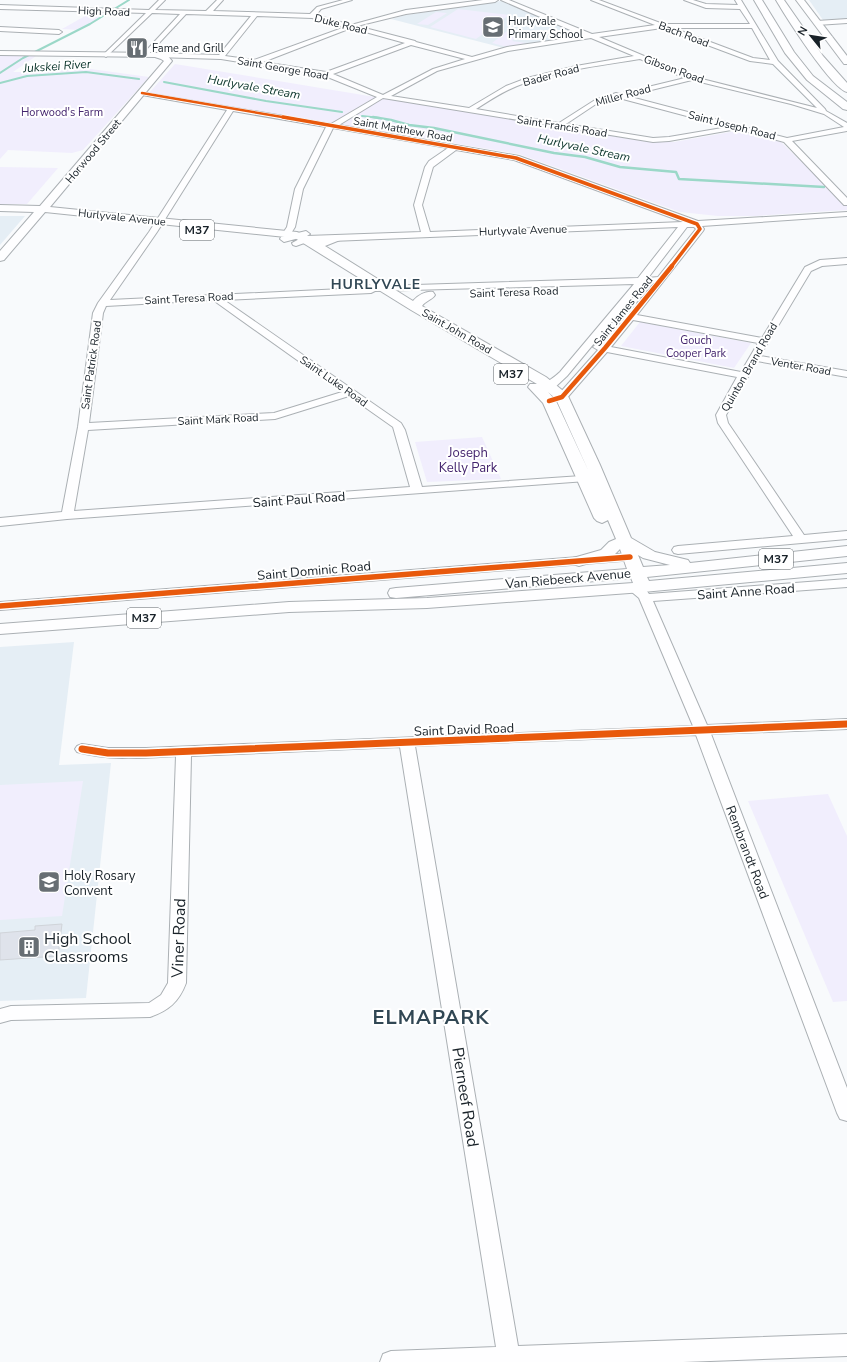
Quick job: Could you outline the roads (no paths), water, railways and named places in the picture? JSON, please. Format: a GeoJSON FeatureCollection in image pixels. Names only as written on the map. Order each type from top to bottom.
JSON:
{"type":"FeatureCollection","features":[{"type":"Feature","properties":{"kind":"highway"},"geometry":{"type":"LineString","coordinates":[[758,0],[790,53],[805,72],[847,107]]}},
{"type":"Feature","properties":{"kind":"highway"},"geometry":{"type":"LineString","coordinates":[[780,0],[815,53],[847,89]]}},
{"type":"Feature","properties":{"kind":"main road"},"geometry":{"type":"LineString","coordinates":[[800,0],[847,62]]}},
{"type":"Feature","properties":{"kind":"main road"},"geometry":{"type":"LineString","coordinates":[[0,53],[155,55],[164,57],[168,61]]}},
{"type":"Feature","properties":{"kind":"main road","name":"Horwood Street"},"geometry":{"type":"LineString","coordinates":[[0,258],[168,61]]}},
{"type":"Feature","properties":{"kind":"main road","name":"M37"},"geometry":{"type":"LineString","coordinates":[[0,208],[40,211]]}},
{"type":"Feature","properties":{"kind":"main road","name":"M37"},"geometry":{"type":"LineString","coordinates":[[0,213],[40,211]]}},
{"type":"Feature","properties":{"kind":"main road","name":"Hurlyvale Avenue"},"geometry":{"type":"LineString","coordinates":[[40,211],[158,223],[299,241]]}},
{"type":"Feature","properties":{"kind":"main road","name":"Hurlyvale Avenue"},"geometry":{"type":"LineString","coordinates":[[158,223],[299,241]]}},
{"type":"Feature","properties":{"kind":"main road"},"geometry":{"type":"LineString","coordinates":[[256,236],[285,242],[299,241],[322,243],[336,238]]}},
{"type":"Feature","properties":{"kind":"main road","name":"Saint John Road"},"geometry":{"type":"LineString","coordinates":[[299,241],[378,291],[551,394]]}},
{"type":"Feature","properties":{"kind":"main road","name":"Saint John Road"},"geometry":{"type":"LineString","coordinates":[[378,291],[415,307],[541,380],[551,394]]}},
{"type":"Feature","properties":{"kind":"main road"},"geometry":{"type":"LineString","coordinates":[[415,307],[420,300],[429,295]]}},
{"type":"Feature","properties":{"kind":"main road"},"geometry":{"type":"LineString","coordinates":[[551,394],[564,431],[591,478],[631,571]]}},
{"type":"Feature","properties":{"kind":"main road","name":"Van Riebeeck Avenue"},"geometry":{"type":"LineString","coordinates":[[0,629],[289,607],[426,603],[631,571],[705,567],[847,551]]}},
{"type":"Feature","properties":{"kind":"main road"},"geometry":{"type":"LineString","coordinates":[[579,561],[607,553],[631,571]]}},
{"type":"Feature","properties":{"kind":"main road"},"geometry":{"type":"LineString","coordinates":[[631,571],[644,553],[655,557],[705,567]]}},
{"type":"Feature","properties":{"kind":"main road","name":"Van Riebeeck Avenue"},"geometry":{"type":"LineString","coordinates":[[631,571],[847,568]]}},
{"type":"Feature","properties":{"kind":"street"},"geometry":{"type":"LineString","coordinates":[[106,54],[162,0]]}},
{"type":"Feature","properties":{"kind":"street"},"geometry":{"type":"LineString","coordinates":[[208,14],[220,0]]}},
{"type":"Feature","properties":{"kind":"street"},"geometry":{"type":"LineString","coordinates":[[312,16],[319,8],[349,0]]}},
{"type":"Feature","properties":{"kind":"street"},"geometry":{"type":"LineString","coordinates":[[256,62],[350,26],[406,12],[495,0]]}},
{"type":"Feature","properties":{"kind":"street","name":"Gibson Road"},"geometry":{"type":"LineString","coordinates":[[504,0],[692,78],[793,103],[826,113],[847,126]]}},
{"type":"Feature","properties":{"kind":"street","name":"Bach Road"},"geometry":{"type":"LineString","coordinates":[[594,0],[752,60],[775,62]]}},
{"type":"Feature","properties":{"kind":"street"},"geometry":{"type":"LineString","coordinates":[[687,0],[706,6],[742,7]]}},
{"type":"Feature","properties":{"kind":"street"},"geometry":{"type":"LineString","coordinates":[[738,0],[775,62],[826,113]]}},
{"type":"Feature","properties":{"kind":"street","name":"High Road"},"geometry":{"type":"LineString","coordinates":[[0,7],[208,14]]}},
{"type":"Feature","properties":{"kind":"street"},"geometry":{"type":"LineString","coordinates":[[145,55],[184,13]]}},
{"type":"Feature","properties":{"kind":"street","name":"Duke Road"},"geometry":{"type":"LineString","coordinates":[[208,14],[312,16],[413,42],[471,59]]}},
{"type":"Feature","properties":{"kind":"street"},"geometry":{"type":"LineString","coordinates":[[221,57],[255,15]]}},
{"type":"Feature","properties":{"kind":"street"},"geometry":{"type":"LineString","coordinates":[[716,26],[710,20],[723,19]]}},
{"type":"Feature","properties":{"kind":"street"},"geometry":{"type":"LineString","coordinates":[[817,23],[847,21]]}},
{"type":"Feature","properties":{"kind":"street"},"geometry":{"type":"LineString","coordinates":[[299,241],[291,227],[299,189],[330,126],[432,71],[507,49],[660,26],[754,26]]}},
{"type":"Feature","properties":{"kind":"street"},"geometry":{"type":"LineString","coordinates":[[0,29],[59,32]]}},
{"type":"Feature","properties":{"kind":"street"},"geometry":{"type":"LineString","coordinates":[[327,74],[413,42]]}},
{"type":"Feature","properties":{"kind":"street","name":"Saint George Road"},"geometry":{"type":"LineString","coordinates":[[155,55],[221,57],[327,74],[383,97]]}},
{"type":"Feature","properties":{"kind":"street","name":"Saint George Road"},"geometry":{"type":"LineString","coordinates":[[168,61],[182,56]]}},
{"type":"Feature","properties":{"kind":"street","name":"Bader Road"},"geometry":{"type":"LineString","coordinates":[[469,111],[511,87],[524,82],[566,69],[639,57]]}},
{"type":"Feature","properties":{"kind":"street","name":"Miller Road"},"geometry":{"type":"LineString","coordinates":[[560,125],[592,103],[616,95],[692,78]]}},
{"type":"Feature","properties":{"kind":"street","name":"Saint Matthew Road"},"geometry":{"type":"LineString","coordinates":[[142,93],[520,159],[654,207],[682,221]]}},
{"type":"Feature","properties":{"kind":"street","name":"Saint Joseph Road"},"geometry":{"type":"LineString","coordinates":[[616,95],[788,140],[847,203]]}},
{"type":"Feature","properties":{"kind":"street","name":"Saint Francis Road"},"geometry":{"type":"LineString","coordinates":[[383,97],[658,140],[737,127]]}},
{"type":"Feature","properties":{"kind":"street"},"geometry":{"type":"LineString","coordinates":[[793,103],[813,100]]}},
{"type":"Feature","properties":{"kind":"street","name":"Saint Patrick Road"},"geometry":{"type":"LineString","coordinates":[[67,515],[83,427],[98,312],[153,232],[231,109]]}},
{"type":"Feature","properties":{"kind":"street"},"geometry":{"type":"LineString","coordinates":[[788,140],[847,129]]}},
{"type":"Feature","properties":{"kind":"street"},"geometry":{"type":"LineString","coordinates":[[425,232],[418,204],[429,167],[432,163],[455,147]]}},
{"type":"Feature","properties":{"kind":"street","name":"Hurlyvale Avenue"},"geometry":{"type":"LineString","coordinates":[[299,241],[425,232],[652,226],[682,221],[698,226],[711,223],[847,214]]}},
{"type":"Feature","properties":{"kind":"street","name":"Hurlyvale Avenue"},"geometry":{"type":"LineString","coordinates":[[336,238],[425,232],[764,219]]}},
{"type":"Feature","properties":{"kind":"street","name":"Saint James Road"},"geometry":{"type":"LineString","coordinates":[[551,394],[587,345],[641,281],[683,227],[682,221]]}},
{"type":"Feature","properties":{"kind":"street"},"geometry":{"type":"LineString","coordinates":[[652,226],[667,230],[675,237]]}},
{"type":"Feature","properties":{"kind":"street","name":"Saint James Road"},"geometry":{"type":"LineString","coordinates":[[551,394],[605,348],[658,284],[698,226]]}},
{"type":"Feature","properties":{"kind":"street","name":"Quinton Brand Road"},"geometry":{"type":"LineString","coordinates":[[801,539],[723,423],[721,416],[725,406],[743,375],[755,358],[810,267],[825,262],[847,261]]}},
{"type":"Feature","properties":{"kind":"street","name":"Saint Teresa Road"},"geometry":{"type":"LineString","coordinates":[[378,291],[429,295],[641,281],[658,284]]}},
{"type":"Feature","properties":{"kind":"street","name":"Saint Teresa Road"},"geometry":{"type":"LineString","coordinates":[[103,303],[378,291],[634,288],[658,284]]}},
{"type":"Feature","properties":{"kind":"street","name":"Saint Luke Road"},"geometry":{"type":"LineString","coordinates":[[214,297],[397,425],[400,430],[417,490]]}},
{"type":"Feature","properties":{"kind":"street"},"geometry":{"type":"LineString","coordinates":[[613,314],[764,341]]}},
{"type":"Feature","properties":{"kind":"street"},"geometry":{"type":"LineString","coordinates":[[587,345],[743,375]]}},
{"type":"Feature","properties":{"kind":"street","name":"Venter Road"},"geometry":{"type":"LineString","coordinates":[[755,358],[847,374]]}},
{"type":"Feature","properties":{"kind":"street","name":"Saint Mark Road"},"geometry":{"type":"LineString","coordinates":[[83,427],[275,416],[350,393]]}},
{"type":"Feature","properties":{"kind":"street","name":"Saint Paul Road"},"geometry":{"type":"LineString","coordinates":[[0,522],[67,515],[591,478]]}},
{"type":"Feature","properties":{"kind":"street"},"geometry":{"type":"LineString","coordinates":[[678,550],[847,535]]}},
{"type":"Feature","properties":{"kind":"street","name":"Saint Dominic Road"},"geometry":{"type":"LineString","coordinates":[[0,606],[579,561]]}},
{"type":"Feature","properties":{"kind":"street","name":"Saint Anne Road"},"geometry":{"type":"LineString","coordinates":[[631,571],[847,583]]}},
{"type":"Feature","properties":{"kind":"street","name":"Rembrandt Road"},"geometry":{"type":"LineString","coordinates":[[631,571],[702,730],[847,1113]]}},
{"type":"Feature","properties":{"kind":"street","name":"Saint David Road"},"geometry":{"type":"LineString","coordinates":[[82,749],[98,753],[122,755],[184,751],[847,724]]}},
{"type":"Feature","properties":{"kind":"street","name":"Pierneef Road"},"geometry":{"type":"LineString","coordinates":[[407,742],[509,1357]]}},
{"type":"Feature","properties":{"kind":"street","name":"Viner Road"},"geometry":{"type":"LineString","coordinates":[[0,1016],[11,1013],[150,1010],[159,1007],[174,992],[177,983],[184,751]]}},
{"type":"Feature","properties":{"kind":"street"},"geometry":{"type":"LineString","coordinates":[[391,1362],[847,1345]]}},
{"type":"Feature","properties":{"kind":"waterway","name":"Jukskei River"},"geometry":{"type":"LineString","coordinates":[[0,73],[23,58],[90,24],[129,0]]}},
{"type":"Feature","properties":{"kind":"waterway","name":"Jukskei River"},"geometry":{"type":"LineString","coordinates":[[0,83],[27,76],[86,72],[139,79]]}},
{"type":"Feature","properties":{"kind":"waterway","name":"Hurlyvale Stream"},"geometry":{"type":"LineString","coordinates":[[164,82],[266,101],[342,112]]}},
{"type":"Feature","properties":{"kind":"waterway","name":"Hurlyvale Stream"},"geometry":{"type":"LineString","coordinates":[[362,116],[377,118]]}},
{"type":"Feature","properties":{"kind":"waterway","name":"Hurlyvale Stream"},"geometry":{"type":"LineString","coordinates":[[373,117],[377,118]]}},
{"type":"Feature","properties":{"kind":"waterway","name":"Hurlyvale Stream"},"geometry":{"type":"LineString","coordinates":[[377,118],[554,153],[585,157],[620,167],[676,172],[679,179],[824,187]]}},
{"type":"Feature","properties":{"kind":"place","name":"Hurlyvale Primary School"},"geometry":{"type":"Point","coordinates":[493,27]}},
{"type":"Feature","properties":{"kind":"place","name":"Fame and Grill"},"geometry":{"type":"Point","coordinates":[137,48]}},
{"type":"Feature","properties":{"kind":"place","name":"Holy Rosary Convent"},"geometry":{"type":"Point","coordinates":[49,882]}},
{"type":"Feature","properties":{"kind":"place","name":"High School Classrooms"},"geometry":{"type":"Point","coordinates":[29,947]}},
{"type":"Feature","properties":{"kind":"district","name":"HURLYVALE"},"geometry":{"type":"Point","coordinates":[376,284]}},
{"type":"Feature","properties":{"kind":"district","name":"ELMAPARK"},"geometry":{"type":"Point","coordinates":[431,1017]}},
{"type":"Feature","properties":{"kind":"park label","name":"Horwood's Farm"},"geometry":{"type":"Point","coordinates":[62,112]}},
{"type":"Feature","properties":{"kind":"park label","name":"Gouch Cooper Park"},"geometry":{"type":"Point","coordinates":[696,346]}},
{"type":"Feature","properties":{"kind":"park label","name":"Joseph Kelly Park"},"geometry":{"type":"Point","coordinates":[468,460]}}]}
